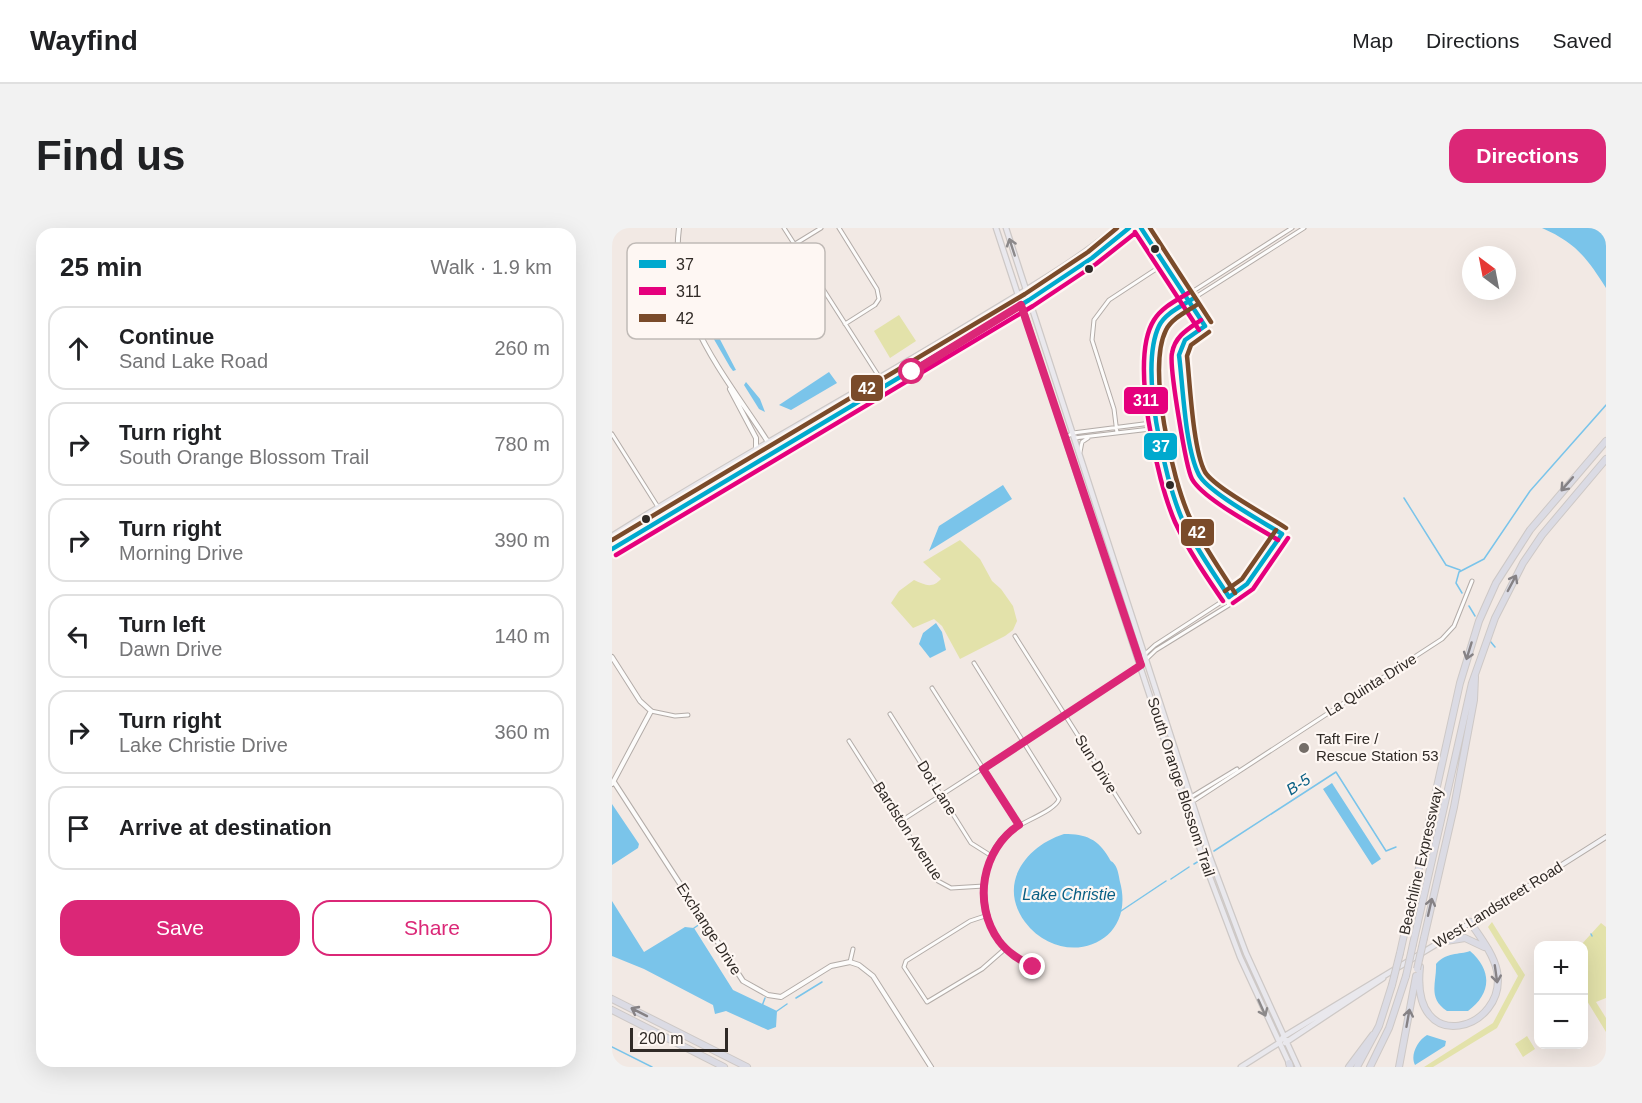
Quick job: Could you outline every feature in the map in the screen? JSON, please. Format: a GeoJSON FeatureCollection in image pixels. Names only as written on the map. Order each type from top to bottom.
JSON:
{"type":"FeatureCollection","features":[{"type":"Feature","properties":{"kind":"highway","name":"Beachline Expressway"},"geometry":{"type":"LineString","coordinates":[[1357,1067],[1376,1032],[1392,985],[1462,677],[1475,632],[1492,592],[1530,530],[1606,441]]}},
{"type":"Feature","properties":{"kind":"highway","name":"Beachline Expressway"},"geometry":{"type":"LineString","coordinates":[[1370,1067],[1389,1028],[1406,976],[1475,676],[1495,618],[1523,563],[1561,510],[1606,459]]}},
{"type":"Feature","properties":{"kind":"highway"},"geometry":{"type":"LineString","coordinates":[[1399,1067],[1424,938],[1454,807],[1474,700],[1475,676]]}},
{"type":"Feature","properties":{"kind":"highway"},"geometry":{"type":"LineString","coordinates":[[1419,968],[1419,993],[1424,1010],[1438,1022],[1460,1026],[1479,1017],[1494,998],[1497,978],[1492,956],[1470,922]]}},
{"type":"Feature","properties":{"kind":"highway"},"geometry":{"type":"LineString","coordinates":[[1440,942],[1458,938],[1473,940],[1492,956]]}},
{"type":"Feature","properties":{"kind":"highway"},"geometry":{"type":"LineString","coordinates":[[612,999],[747,1067]]}},
{"type":"Feature","properties":{"kind":"highway"},"geometry":{"type":"LineString","coordinates":[[612,1010],[724,1067]]}},
{"type":"Feature","properties":{"kind":"highway"},"geometry":{"type":"LineString","coordinates":[[1349,1067],[1368,1038],[1376,1032]]}},
{"type":"Feature","properties":{"kind":"main road","name":"South Orange Blossom Trail"},"geometry":{"type":"LineString","coordinates":[[996,228],[1184,801],[1224,915],[1290,1066]]}},
{"type":"Feature","properties":{"kind":"main road","name":"South Orange Blossom Trail"},"geometry":{"type":"LineString","coordinates":[[1006,228],[1191,799],[1235,926],[1298,1067]]}},
{"type":"Feature","properties":{"kind":"main road"},"geometry":{"type":"LineString","coordinates":[[612,536],[679,494],[1018,296],[1116,228]]}},
{"type":"Feature","properties":{"kind":"main road"},"geometry":{"type":"LineString","coordinates":[[612,549],[886,388],[1021,305],[1092,258],[1129,228]]}},
{"type":"Feature","properties":{"kind":"main road"},"geometry":{"type":"LineString","coordinates":[[917,368],[946,344],[952,335]]}},
{"type":"Feature","properties":{"kind":"main road"},"geometry":{"type":"LineString","coordinates":[[771,454],[773,446],[785,433]]}},
{"type":"Feature","properties":{"kind":"main road"},"geometry":{"type":"LineString","coordinates":[[748,467],[762,456],[768,442]]}},
{"type":"Feature","properties":{"kind":"main road"},"geometry":{"type":"LineString","coordinates":[[664,517],[667,506],[679,494]]}},
{"type":"Feature","properties":{"kind":"main road"},"geometry":{"type":"LineString","coordinates":[[642,530],[658,515],[658,507]]}},
{"type":"Feature","properties":{"kind":"main road","name":"West Landstreet Road"},"geometry":{"type":"LineString","coordinates":[[1241,1067],[1279,1043],[1283,1037],[1390,973],[1606,837]]}},
{"type":"Feature","properties":{"kind":"main road"},"geometry":{"type":"LineString","coordinates":[[1224,915],[1235,926]]}},
{"type":"Feature","properties":{"kind":"main road","name":"West Landstreet Road"},"geometry":{"type":"LineString","coordinates":[[1286,1043],[1373,987],[1390,973]]}},
{"type":"Feature","properties":{"kind":"main road"},"geometry":{"type":"LineString","coordinates":[[1279,1043],[1286,1043]]}},
{"type":"Feature","properties":{"kind":"street"},"geometry":{"type":"LineString","coordinates":[[679,228],[679,243]]}},
{"type":"Feature","properties":{"kind":"street"},"geometry":{"type":"LineString","coordinates":[[784,228],[794,243]]}},
{"type":"Feature","properties":{"kind":"street"},"geometry":{"type":"LineString","coordinates":[[797,243],[821,228]]}},
{"type":"Feature","properties":{"kind":"street"},"geometry":{"type":"LineString","coordinates":[[839,228],[877,289],[879,299],[875,305],[845,324]]}},
{"type":"Feature","properties":{"kind":"street"},"geometry":{"type":"LineString","coordinates":[[1141,228],[1189,301]]}},
{"type":"Feature","properties":{"kind":"street"},"geometry":{"type":"LineString","coordinates":[[1149,228],[1194,298]]}},
{"type":"Feature","properties":{"kind":"street"},"geometry":{"type":"LineString","coordinates":[[1229,605],[1183,537],[1168,504],[1162,484],[1152,423],[1145,347],[1160,315],[1191,292],[1292,228]]}},
{"type":"Feature","properties":{"kind":"street"},"geometry":{"type":"LineString","coordinates":[[1229,605],[1229,597],[1180,514],[1168,480],[1151,363],[1154,339],[1165,319],[1189,301],[1304,228]]}},
{"type":"Feature","properties":{"kind":"street"},"geometry":{"type":"LineString","coordinates":[[1117,434],[1092,340],[1094,320],[1109,300],[1170,260]]}},
{"type":"Feature","properties":{"kind":"street"},"geometry":{"type":"LineString","coordinates":[[825,292],[886,388]]}},
{"type":"Feature","properties":{"kind":"street"},"geometry":{"type":"LineString","coordinates":[[701,339],[768,442]]}},
{"type":"Feature","properties":{"kind":"street"},"geometry":{"type":"LineString","coordinates":[[728,383],[756,438],[756,450]]}},
{"type":"Feature","properties":{"kind":"street"},"geometry":{"type":"LineString","coordinates":[[1066,438],[1117,427],[1159,422]]}},
{"type":"Feature","properties":{"kind":"street"},"geometry":{"type":"LineString","coordinates":[[1074,435],[1117,434],[1159,428]]}},
{"type":"Feature","properties":{"kind":"street"},"geometry":{"type":"LineString","coordinates":[[612,434],[658,507]]}},
{"type":"Feature","properties":{"kind":"street"},"geometry":{"type":"LineString","coordinates":[[1080,453],[1082,442],[1090,436]]}},
{"type":"Feature","properties":{"kind":"street","name":"La Quinta Drive"},"geometry":{"type":"LineString","coordinates":[[1184,801],[1244,766],[1442,639],[1458,618],[1472,581]]}},
{"type":"Feature","properties":{"kind":"street"},"geometry":{"type":"LineString","coordinates":[[901,821],[1141,665],[1145,657],[1185,625],[1229,597]]}},
{"type":"Feature","properties":{"kind":"street"},"geometry":{"type":"LineString","coordinates":[[1145,657],[1229,605]]}},
{"type":"Feature","properties":{"kind":"street"},"geometry":{"type":"LineString","coordinates":[[1185,625],[1188,630]]}},
{"type":"Feature","properties":{"kind":"street","name":"Sun Drive"},"geometry":{"type":"LineString","coordinates":[[1015,636],[1139,832]]}},
{"type":"Feature","properties":{"kind":"street"},"geometry":{"type":"LineString","coordinates":[[612,657],[640,701],[651,711],[675,716],[688,715]]}},
{"type":"Feature","properties":{"kind":"street"},"geometry":{"type":"LineString","coordinates":[[974,663],[1059,799],[1054,808],[1019,825],[1000,839],[990,856],[985,886],[988,915],[995,935],[1006,948],[1033,967]]}},
{"type":"Feature","properties":{"kind":"street"},"geometry":{"type":"LineString","coordinates":[[932,688],[1019,825]]}},
{"type":"Feature","properties":{"kind":"street"},"geometry":{"type":"LineString","coordinates":[[613,783],[651,711]]}},
{"type":"Feature","properties":{"kind":"street","name":"Dot Lane"},"geometry":{"type":"LineString","coordinates":[[890,714],[971,843],[990,856]]}},
{"type":"Feature","properties":{"kind":"street","name":"Bardston Avenue"},"geometry":{"type":"LineString","coordinates":[[849,741],[943,885],[951,888],[985,886]]}},
{"type":"Feature","properties":{"kind":"street","name":"Exchange Drive"},"geometry":{"type":"LineString","coordinates":[[613,783],[743,981],[768,995],[781,997],[831,966],[850,962]]}},
{"type":"Feature","properties":{"kind":"street"},"geometry":{"type":"LineString","coordinates":[[988,915],[960,927],[904,964],[904,967],[927,1002],[982,969],[1006,948]]}},
{"type":"Feature","properties":{"kind":"street"},"geometry":{"type":"LineString","coordinates":[[853,949],[850,962],[867,970],[873,976],[931,1067]]}},
{"type":"Feature","properties":{"kind":"green space"},"geometry":{"type":"Polygon","coordinates":[[[899,315],[916,341],[890,358],[874,331],[899,315]]]}},
{"type":"Feature","properties":{"kind":"green space"},"geometry":{"type":"Polygon","coordinates":[[[960,540],[980,559],[992,581],[1013,606],[1017,621],[1013,630],[1005,636],[960,659],[942,626],[934,619],[913,628],[891,603],[899,591],[914,580],[928,585],[938,582],[941,579],[923,562],[960,540]]]}},
{"type":"Feature","properties":{"kind":"green space"},"geometry":{"type":"Polygon","coordinates":[[[1492,922],[1525,975],[1497,1028],[1433,1067],[1424,1067],[1493,1023],[1518,976],[1488,927],[1492,922]]]}},
{"type":"Feature","properties":{"kind":"green space"},"geometry":{"type":"Polygon","coordinates":[[[1601,923],[1606,927],[1606,998],[1596,1002],[1606,1018],[1606,1032],[1588,1003],[1588,941],[1585,941],[1601,923]]]}},
{"type":"Feature","properties":{"kind":"green space"},"geometry":{"type":"Polygon","coordinates":[[[1527,1036],[1535,1049],[1523,1057],[1515,1044],[1527,1036]]]}},
{"type":"Feature","properties":{"kind":"water"},"geometry":{"type":"Polygon","coordinates":[[[1542,228],[1606,228],[1606,288],[1580,252],[1564,239],[1542,228]]]}},
{"type":"Feature","properties":{"kind":"water"},"geometry":{"type":"Polygon","coordinates":[[[714,339],[720,339],[736,370],[733,371],[714,339]]]}},
{"type":"Feature","properties":{"kind":"water"},"geometry":{"type":"Polygon","coordinates":[[[829,372],[837,383],[791,410],[779,405],[829,372]]]}},
{"type":"Feature","properties":{"kind":"water"},"geometry":{"type":"Polygon","coordinates":[[[746,382],[760,399],[765,412],[759,409],[744,385],[746,382]]]}},
{"type":"Feature","properties":{"kind":"water"},"geometry":{"type":"Polygon","coordinates":[[[1003,485],[1012,499],[929,551],[939,526],[1003,485]]]}},
{"type":"Feature","properties":{"kind":"water"},"geometry":{"type":"Polygon","coordinates":[[[936,623],[942,632],[946,650],[930,658],[919,644],[923,633],[936,623]]]}},
{"type":"Feature","properties":{"kind":"water"},"geometry":{"type":"Polygon","coordinates":[[[1332,783],[1381,859],[1372,865],[1323,789],[1332,783]]]}},
{"type":"Feature","properties":{"kind":"water"},"geometry":{"type":"Polygon","coordinates":[[[612,804],[639,844],[638,848],[612,865],[612,804]]]}},
{"type":"Feature","properties":{"kind":"water","name":"Lake Christie"},"geometry":{"type":"Polygon","coordinates":[[[1064,834],[1079,835],[1096,842],[1117,869],[1122,904],[1118,922],[1107,935],[1093,944],[1076,947],[1058,945],[1040,937],[1025,922],[1017,908],[1014,894],[1015,881],[1020,868],[1038,847],[1064,834]]]}},
{"type":"Feature","properties":{"kind":"water"},"geometry":{"type":"Polygon","coordinates":[[[612,901],[644,952],[685,927],[694,928],[733,990],[777,1011],[776,1027],[768,1030],[726,1011],[715,1014],[713,1005],[644,969],[612,956],[612,901]]]}},
{"type":"Feature","properties":{"kind":"water"},"geometry":{"type":"Polygon","coordinates":[[[1470,951],[1483,966],[1486,974],[1485,990],[1476,1004],[1468,1011],[1447,1011],[1437,1001],[1435,995],[1436,964],[1448,956],[1470,951]]]}},
{"type":"Feature","properties":{"kind":"water"},"geometry":{"type":"Polygon","coordinates":[[[1427,1035],[1446,1041],[1445,1046],[1415,1065],[1413,1057],[1415,1049],[1427,1035]]]}},
{"type":"Feature","properties":{"kind":"waterway","name":"B-5"},"geometry":{"type":"LineString","coordinates":[[1462,593],[1456,583],[1459,572],[1484,559],[1530,491],[1606,405]]}},
{"type":"Feature","properties":{"kind":"waterway"},"geometry":{"type":"LineString","coordinates":[[1404,498],[1446,565],[1460,570]]}},
{"type":"Feature","properties":{"kind":"waterway","name":"B-5"},"geometry":{"type":"LineString","coordinates":[[1469,606],[1475,616]]}},
{"type":"Feature","properties":{"kind":"waterway","name":"B-5"},"geometry":{"type":"LineString","coordinates":[[1490,641],[1495,647]]}},
{"type":"Feature","properties":{"kind":"waterway","name":"B-5"},"geometry":{"type":"LineString","coordinates":[[1214,851],[1336,772],[1386,851],[1396,847]]}},
{"type":"Feature","properties":{"kind":"waterway","name":"B-5"},"geometry":{"type":"LineString","coordinates":[[1194,864],[1199,861]]}},
{"type":"Feature","properties":{"kind":"waterway","name":"B-5"},"geometry":{"type":"LineString","coordinates":[[1171,879],[1189,867]]}},
{"type":"Feature","properties":{"kind":"waterway","name":"B-5"},"geometry":{"type":"LineString","coordinates":[[1121,911],[1166,881]]}},
{"type":"Feature","properties":{"kind":"waterway"},"geometry":{"type":"LineString","coordinates":[[694,928],[700,924]]}},
{"type":"Feature","properties":{"kind":"waterway"},"geometry":{"type":"LineString","coordinates":[[796,998],[822,982]]}},
{"type":"Feature","properties":{"kind":"waterway"},"geometry":{"type":"LineString","coordinates":[[762,1006],[765,998]]}},
{"type":"Feature","properties":{"kind":"waterway"},"geometry":{"type":"LineString","coordinates":[[777,1011],[787,1004]]}},
{"type":"Feature","properties":{"kind":"waterway"},"geometry":{"type":"LineString","coordinates":[[612,1047],[652,1067]]}},
{"type":"Feature","properties":{"kind":"transit line","name":"42"},"geometry":{"type":"LineString","coordinates":[[612,540],[1025,294],[1088,252],[1117,228]]}},
{"type":"Feature","properties":{"kind":"transit line","name":"37"},"geometry":{"type":"LineString","coordinates":[[612,549],[1029,300],[1092,258],[1129,228]]}},
{"type":"Feature","properties":{"kind":"transit line","name":"37"},"geometry":{"type":"LineString","coordinates":[[1141,228],[1205,326]]}},
{"type":"Feature","properties":{"kind":"transit line","name":"42"},"geometry":{"type":"LineString","coordinates":[[1150,228],[1211,322]]}},
{"type":"Feature","properties":{"kind":"transit line","name":"311"},"geometry":{"type":"LineString","coordinates":[[1135,232],[1199,330]]}},
{"type":"Feature","properties":{"kind":"transit line","name":"311"},"geometry":{"type":"LineString","coordinates":[[616,555],[1033,306],[1096,264],[1134,234]]}},
{"type":"Feature","properties":{"kind":"transit line","name":"311"},"geometry":{"type":"LineString","coordinates":[[1190,292],[1157,315],[1147,338],[1144,362],[1148,420],[1161,479],[1175,522],[1223,601]]}},
{"type":"Feature","properties":{"kind":"transit line","name":"37"},"geometry":{"type":"LineString","coordinates":[[1194,298],[1170,314],[1159,326],[1154,345],[1152,368],[1156,422],[1168,477],[1182,519],[1229,597]]}},
{"type":"Feature","properties":{"kind":"transit line","name":"42"},"geometry":{"type":"LineString","coordinates":[[1198,304],[1176,318],[1166,330],[1161,347],[1160,396],[1169,452],[1183,501],[1200,537],[1235,593]]}},
{"type":"Feature","properties":{"kind":"transit line","name":"311"},"geometry":{"type":"LineString","coordinates":[[1201,320],[1179,337],[1172,353],[1173,377],[1189,471],[1192,479],[1207,495],[1278,540]]}},
{"type":"Feature","properties":{"kind":"transit line","name":"37"},"geometry":{"type":"LineString","coordinates":[[1205,326],[1185,340],[1179,355],[1185,416],[1194,463],[1199,475],[1213,490],[1282,534]]}},
{"type":"Feature","properties":{"kind":"transit line","name":"42"},"geometry":{"type":"LineString","coordinates":[[1209,332],[1191,345],[1187,356],[1195,433],[1201,462],[1205,472],[1219,486],[1286,528]]}},
{"type":"Feature","properties":{"kind":"transit line","name":"42"},"geometry":{"type":"LineString","coordinates":[[1225,591],[1242,579],[1276,530]]}},
{"type":"Feature","properties":{"kind":"transit line","name":"37"},"geometry":{"type":"LineString","coordinates":[[1229,597],[1247,584],[1282,534]]}},
{"type":"Feature","properties":{"kind":"transit line","name":"311"},"geometry":{"type":"LineString","coordinates":[[1233,603],[1253,589],[1288,538]]}},
{"type":"Feature","properties":{"kind":"place","name":"Taft Fire / Rescue Station 53"},"geometry":{"type":"Point","coordinates":[1304,748]}},
{"type":"Feature","properties":{"kind":"route"},"geometry":{"type":"LineString","coordinates":[[912,372],[1021,305],[1141,665],[983,769],[1019,825],[1000,839],[987,865],[985,886],[991,926],[1006,948],[1033,967]]}}]}
